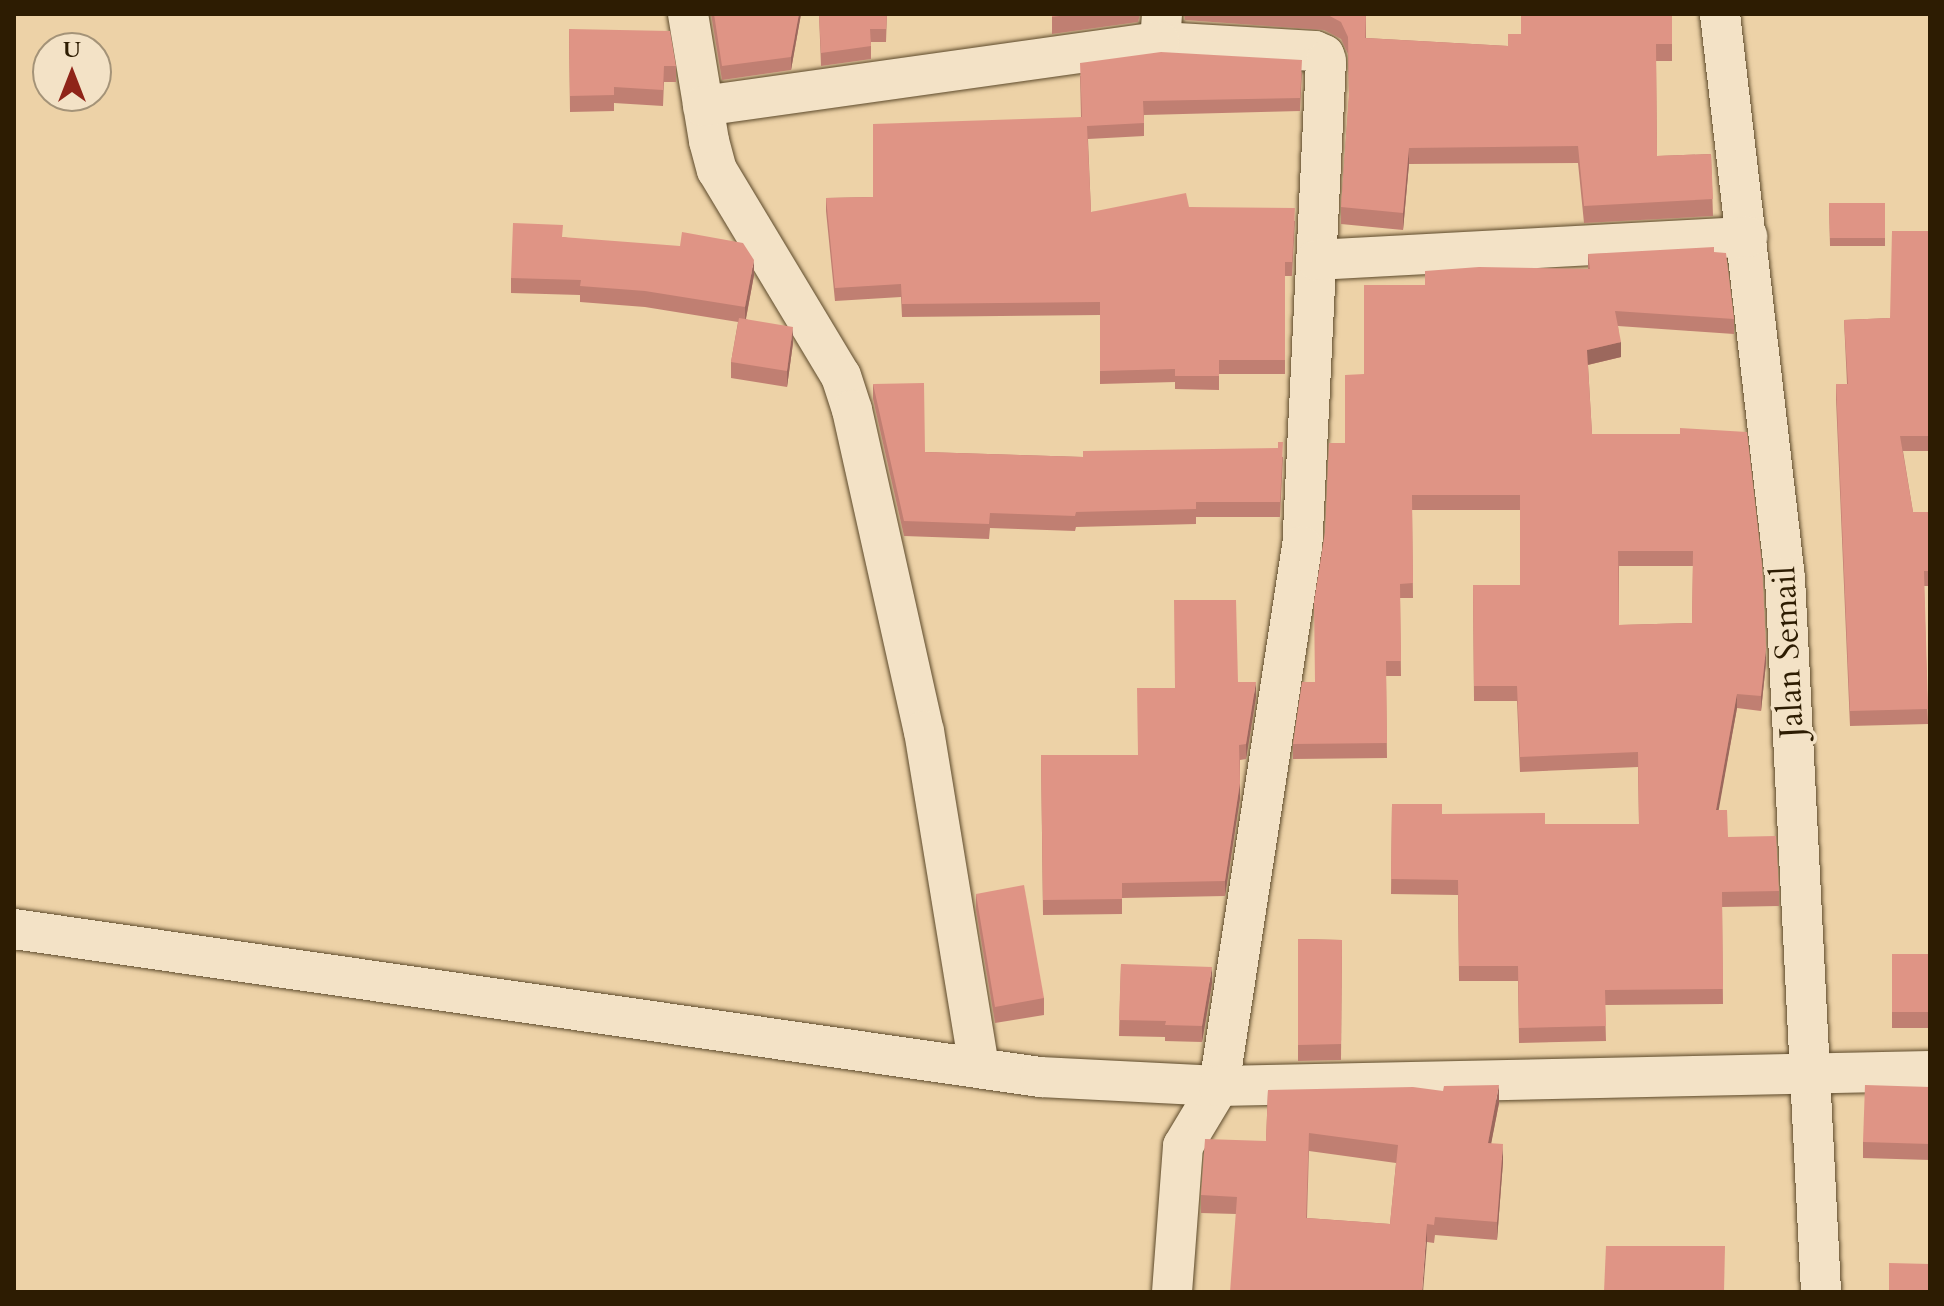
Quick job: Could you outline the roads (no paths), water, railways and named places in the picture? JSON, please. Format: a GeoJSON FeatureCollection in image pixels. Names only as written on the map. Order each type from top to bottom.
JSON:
{"type":"FeatureCollection","features":[{"type":"Feature","properties":{"kind":"street"},"geometry":{"type":"LineString","coordinates":[[688,14],[717,170],[841,376],[852,410],[924,731],[979,1068]]}},
{"type":"Feature","properties":{"kind":"street","name":"Jalan Semail"},"geometry":{"type":"LineString","coordinates":[[1720,14],[1785,578],[1821,1292]]}},
{"type":"Feature","properties":{"kind":"street"},"geometry":{"type":"LineString","coordinates":[[703,106],[1161,28],[1315,51],[1324,55],[1302,546],[1219,1086],[1183,1146],[1172,1292]]}},
{"type":"Feature","properties":{"kind":"street"},"geometry":{"type":"LineString","coordinates":[[1317,260],[1747,237]]}},
{"type":"Feature","properties":{"kind":"street"},"geometry":{"type":"LineString","coordinates":[[14,929],[1040,1077],[1219,1086],[1930,1071]]}}]}
